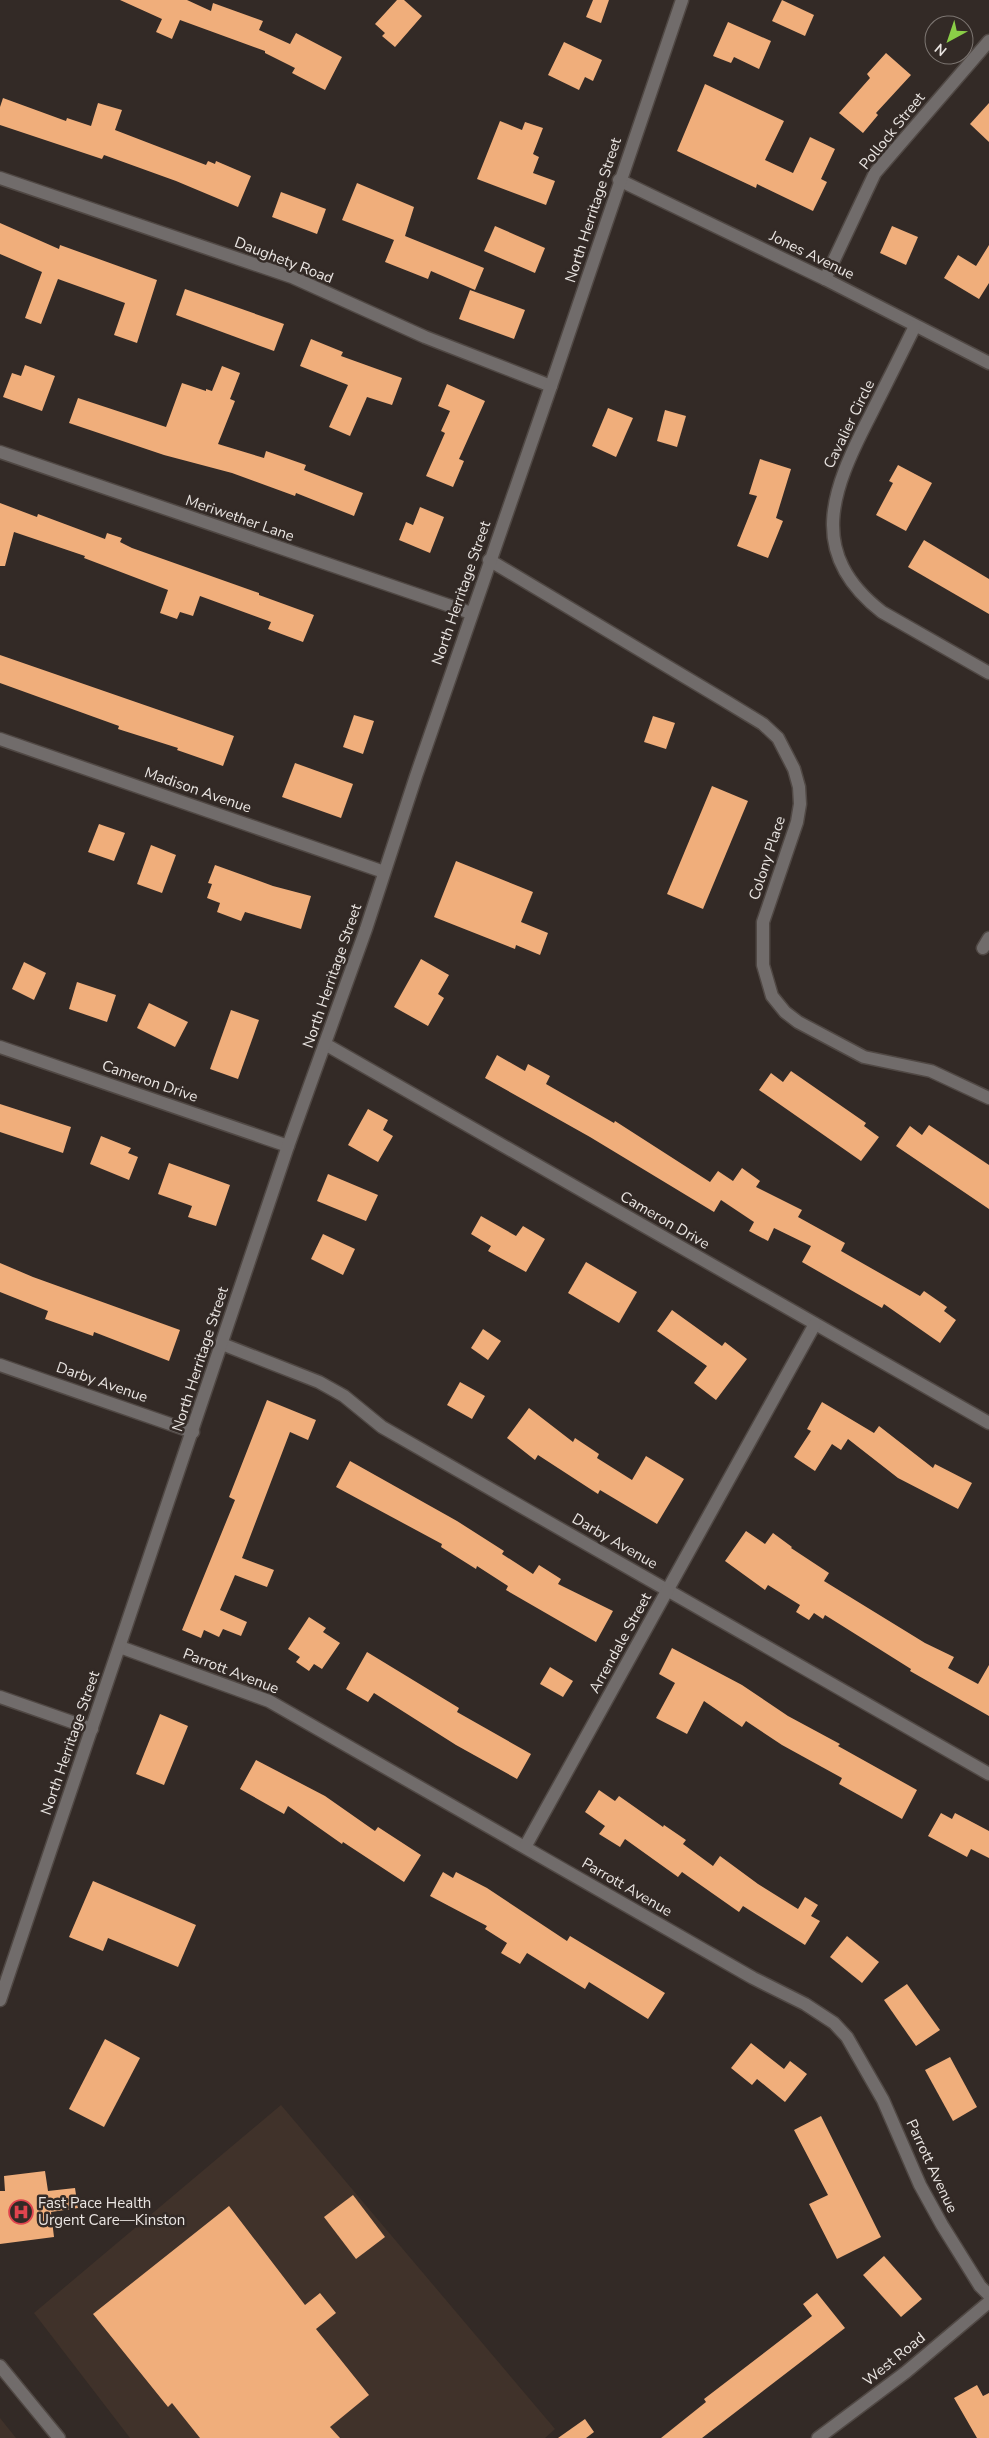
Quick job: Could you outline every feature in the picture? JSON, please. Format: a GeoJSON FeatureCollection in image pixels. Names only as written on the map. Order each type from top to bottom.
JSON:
{"type":"FeatureCollection","features":[{"type":"Feature","properties":{"kind":"street","name":"North Herritage Street"},"geometry":{"type":"LineString","coordinates":[[0,2000],[288,1146],[384,872],[489,560],[552,386],[619,180],[682,0]]}},
{"type":"Feature","properties":{"kind":"street","name":"Pollock Street"},"geometry":{"type":"LineString","coordinates":[[825,279],[875,173],[989,41]]}},
{"type":"Feature","properties":{"kind":"street","name":"Daughety Road"},"geometry":{"type":"LineString","coordinates":[[0,178],[292,278],[425,337],[552,386]]}},
{"type":"Feature","properties":{"kind":"street","name":"Jones Avenue"},"geometry":{"type":"LineString","coordinates":[[619,180],[825,279],[989,362]]}},
{"type":"Feature","properties":{"kind":"street","name":"Cavalier Circle"},"geometry":{"type":"LineString","coordinates":[[915,326],[840,479],[833,518],[836,548],[854,585],[867,601],[882,612],[989,673]]}},
{"type":"Feature","properties":{"kind":"street","name":"Meriwether Lane"},"geometry":{"type":"LineString","coordinates":[[0,452],[471,613]]}},
{"type":"Feature","properties":{"kind":"street","name":"Colony Place"},"geometry":{"type":"LineString","coordinates":[[489,560],[728,702],[762,724],[778,738],[794,769],[799,787],[800,804],[797,822],[763,922],[762,944],[766,980],[772,996],[785,1012],[818,1034],[864,1057],[931,1072],[989,1098]]}},
{"type":"Feature","properties":{"kind":"street","name":"Madison Avenue"},"geometry":{"type":"LineString","coordinates":[[0,739],[384,872]]}},
{"type":"Feature","properties":{"kind":"street","name":"Cameron Drive"},"geometry":{"type":"LineString","coordinates":[[325,1044],[989,1423]]}},
{"type":"Feature","properties":{"kind":"street","name":"Cameron Drive"},"geometry":{"type":"LineString","coordinates":[[0,1047],[288,1146]]}},
{"type":"Feature","properties":{"kind":"street","name":"Arrendale Street"},"geometry":{"type":"LineString","coordinates":[[525,1847],[815,1324]]}},
{"type":"Feature","properties":{"kind":"street","name":"Darby Avenue"},"geometry":{"type":"LineString","coordinates":[[222,1344],[319,1382],[344,1396],[382,1427],[989,1774]]}},
{"type":"Feature","properties":{"kind":"street","name":"Darby Avenue"},"geometry":{"type":"LineString","coordinates":[[0,1365],[193,1432]]}},
{"type":"Feature","properties":{"kind":"street","name":"Parrott Avenue"},"geometry":{"type":"LineString","coordinates":[[120,1646],[269,1701],[753,1978],[805,2004],[834,2023],[847,2037],[859,2055],[906,2148],[920,2185],[942,2225],[980,2286],[989,2295]]}},
{"type":"Feature","properties":{"kind":"street"},"geometry":{"type":"LineString","coordinates":[[0,1697],[92,1728]]}},
{"type":"Feature","properties":{"kind":"street","name":"West Road"},"geometry":{"type":"LineString","coordinates":[[818,2438],[906,2372],[989,2302]]}},
{"type":"Feature","properties":{"kind":"street"},"geometry":{"type":"LineString","coordinates":[[0,2366],[59,2438]]}},
{"type":"Feature","properties":{"kind":"shaded area"},"geometry":{"type":"Polygon","coordinates":[[[281,2105],[555,2429],[545,2438],[130,2438],[34,2313],[281,2105]]]}},
{"type":"Feature","properties":{"kind":"shaded area"},"geometry":{"type":"Polygon","coordinates":[[[0,2418],[16,2438],[0,2438],[0,2418]]]}},
{"type":"Feature","properties":{"kind":"building"},"geometry":{"type":"Polygon","coordinates":[[[120,0],[187,0],[211,11],[213,3],[263,21],[259,30],[290,44],[296,33],[342,57],[325,90],[292,73],[295,68],[265,53],[265,51],[180,20],[172,39],[156,32],[162,19],[120,0]]]}},
{"type":"Feature","properties":{"kind":"building"},"geometry":{"type":"Polygon","coordinates":[[[397,0],[404,0],[422,16],[395,47],[382,36],[385,33],[375,24],[397,0]]]}},
{"type":"Feature","properties":{"kind":"building"},"geometry":{"type":"Polygon","coordinates":[[[593,0],[609,0],[601,23],[586,17],[593,0]]]}},
{"type":"Feature","properties":{"kind":"building"},"geometry":{"type":"Polygon","coordinates":[[[782,0],[814,15],[805,36],[772,21],[782,0]]]}},
{"type":"Feature","properties":{"kind":"building"},"geometry":{"type":"Polygon","coordinates":[[[728,22],[771,41],[759,69],[734,57],[731,63],[713,56],[728,22]]]}},
{"type":"Feature","properties":{"kind":"building"},"geometry":{"type":"Polygon","coordinates":[[[564,42],[602,60],[593,81],[585,77],[579,90],[548,75],[564,42]]]}},
{"type":"Feature","properties":{"kind":"building"},"geometry":{"type":"Polygon","coordinates":[[[886,53],[911,75],[876,113],[878,115],[863,133],[839,113],[870,78],[867,74],[886,53]]]}},
{"type":"Feature","properties":{"kind":"building"},"geometry":{"type":"Polygon","coordinates":[[[705,84],[784,121],[765,160],[793,173],[810,137],[835,149],[821,179],[827,182],[813,211],[757,184],[756,188],[677,151],[705,84]]]}},
{"type":"Feature","properties":{"kind":"building"},"geometry":{"type":"Polygon","coordinates":[[[3,98],[66,121],[67,118],[91,126],[98,103],[122,110],[115,130],[206,165],[208,161],[215,164],[216,161],[251,176],[238,207],[176,181],[104,155],[102,159],[0,125],[0,107],[3,98]]]}},
{"type":"Feature","properties":{"kind":"building"},"geometry":{"type":"Polygon","coordinates":[[[989,103],[989,142],[970,124],[989,103]]]}},
{"type":"Feature","properties":{"kind":"building"},"geometry":{"type":"Polygon","coordinates":[[[500,121],[522,130],[525,122],[543,128],[533,154],[539,157],[533,173],[555,181],[546,205],[477,179],[500,121]]]}},
{"type":"Feature","properties":{"kind":"building"},"geometry":{"type":"Polygon","coordinates":[[[357,183],[414,207],[405,236],[484,268],[475,290],[431,271],[428,279],[385,262],[394,240],[342,220],[357,183]]]}},
{"type":"Feature","properties":{"kind":"building"},"geometry":{"type":"Polygon","coordinates":[[[281,192],[326,209],[317,234],[272,217],[281,192]]]}},
{"type":"Feature","properties":{"kind":"building"},"geometry":{"type":"Polygon","coordinates":[[[0,223],[59,249],[60,245],[157,280],[137,343],[114,335],[125,303],[58,279],[41,324],[25,318],[42,272],[0,254],[0,223]]]}},
{"type":"Feature","properties":{"kind":"building"},"geometry":{"type":"Polygon","coordinates":[[[495,226],[545,248],[535,273],[484,251],[495,226]]]}},
{"type":"Feature","properties":{"kind":"building"},"geometry":{"type":"Polygon","coordinates":[[[892,226],[918,237],[906,265],[880,253],[892,226]]]}},
{"type":"Feature","properties":{"kind":"building"},"geometry":{"type":"Polygon","coordinates":[[[989,245],[989,283],[979,299],[944,278],[958,255],[976,266],[989,245]]]}},
{"type":"Feature","properties":{"kind":"building"},"geometry":{"type":"Polygon","coordinates":[[[185,289],[284,324],[274,351],[176,315],[185,289]]]}},
{"type":"Feature","properties":{"kind":"building"},"geometry":{"type":"Polygon","coordinates":[[[470,290],[525,310],[514,339],[459,319],[470,290]]]}},
{"type":"Feature","properties":{"kind":"building"},"geometry":{"type":"Polygon","coordinates":[[[311,339],[343,352],[341,356],[402,378],[392,405],[367,397],[350,436],[329,427],[348,385],[300,366],[311,339]]]}},
{"type":"Feature","properties":{"kind":"building"},"geometry":{"type":"Polygon","coordinates":[[[25,365],[55,376],[42,411],[3,397],[12,373],[21,376],[25,365]]]}},
{"type":"Feature","properties":{"kind":"building"},"geometry":{"type":"Polygon","coordinates":[[[222,366],[240,373],[230,399],[235,401],[218,444],[264,458],[266,451],[306,465],[304,470],[363,493],[354,516],[296,493],[295,496],[232,473],[164,455],[69,423],[78,398],[166,427],[182,383],[206,391],[206,389],[212,391],[222,366]]]}},
{"type":"Feature","properties":{"kind":"building"},"geometry":{"type":"Polygon","coordinates":[[[447,384],[485,401],[459,459],[464,461],[453,487],[426,476],[445,433],[441,431],[450,411],[438,406],[447,384]]]}},
{"type":"Feature","properties":{"kind":"building"},"geometry":{"type":"Polygon","coordinates":[[[608,408],[633,418],[616,457],[592,446],[608,408]]]}},
{"type":"Feature","properties":{"kind":"building"},"geometry":{"type":"Polygon","coordinates":[[[665,410],[686,416],[677,447],[657,441],[665,410]]]}},
{"type":"Feature","properties":{"kind":"building"},"geometry":{"type":"Polygon","coordinates":[[[760,459],[791,469],[776,518],[783,521],[768,558],[737,546],[757,496],[749,494],[760,459]]]}},
{"type":"Feature","properties":{"kind":"building"},"geometry":{"type":"Polygon","coordinates":[[[898,465],[932,483],[906,531],[876,515],[893,483],[889,481],[898,465]]]}},
{"type":"Feature","properties":{"kind":"building"},"geometry":{"type":"Polygon","coordinates":[[[0,503],[37,517],[38,514],[105,539],[107,533],[122,538],[120,542],[132,548],[259,593],[259,595],[314,615],[303,642],[268,629],[271,622],[200,596],[193,616],[180,612],[177,619],[160,613],[168,590],[84,558],[85,556],[14,532],[5,566],[0,566],[0,503]]]}},
{"type":"Feature","properties":{"kind":"building"},"geometry":{"type":"Polygon","coordinates":[[[420,507],[444,517],[430,553],[399,540],[406,522],[413,525],[420,507]]]}},
{"type":"Feature","properties":{"kind":"building"},"geometry":{"type":"Polygon","coordinates":[[[924,540],[989,579],[989,614],[908,567],[924,540]]]}},
{"type":"Feature","properties":{"kind":"building"},"geometry":{"type":"Polygon","coordinates":[[[0,655],[234,736],[223,766],[177,750],[178,748],[118,729],[119,726],[0,683],[0,655]]]}},
{"type":"Feature","properties":{"kind":"building"},"geometry":{"type":"Polygon","coordinates":[[[354,715],[374,721],[363,754],[343,747],[354,715]]]}},
{"type":"Feature","properties":{"kind":"building"},"geometry":{"type":"Polygon","coordinates":[[[653,716],[675,723],[666,749],[644,742],[653,716]]]}},
{"type":"Feature","properties":{"kind":"building"},"geometry":{"type":"Polygon","coordinates":[[[295,763],[353,784],[341,818],[282,797],[295,763]]]}},
{"type":"Feature","properties":{"kind":"building"},"geometry":{"type":"Polygon","coordinates":[[[712,786],[748,801],[703,909],[667,894],[712,786]]]}},
{"type":"Feature","properties":{"kind":"building"},"geometry":{"type":"Polygon","coordinates":[[[99,824],[125,833],[114,861],[88,852],[99,824]]]}},
{"type":"Feature","properties":{"kind":"building"},"geometry":{"type":"Polygon","coordinates":[[[151,845],[176,855],[162,893],[137,884],[151,845]]]}},
{"type":"Feature","properties":{"kind":"building"},"geometry":{"type":"Polygon","coordinates":[[[456,861],[533,892],[521,922],[548,933],[540,955],[516,945],[515,949],[434,917],[456,861]]]}},
{"type":"Feature","properties":{"kind":"building"},"geometry":{"type":"Polygon","coordinates":[[[215,865],[273,886],[311,896],[301,929],[245,912],[241,921],[217,912],[220,903],[207,898],[212,884],[208,883],[215,865]]]}},
{"type":"Feature","properties":{"kind":"building"},"geometry":{"type":"Polygon","coordinates":[[[421,959],[449,975],[438,994],[444,998],[428,1026],[394,1007],[421,959]]]}},
{"type":"Feature","properties":{"kind":"building"},"geometry":{"type":"Polygon","coordinates":[[[24,962],[46,973],[34,1000],[12,989],[24,962]]]}},
{"type":"Feature","properties":{"kind":"building"},"geometry":{"type":"Polygon","coordinates":[[[77,982],[116,995],[107,1022],[69,1009],[77,982]]]}},
{"type":"Feature","properties":{"kind":"building"},"geometry":{"type":"Polygon","coordinates":[[[149,1003],[188,1022],[175,1047],[137,1028],[149,1003]]]}},
{"type":"Feature","properties":{"kind":"building"},"geometry":{"type":"Polygon","coordinates":[[[231,1010],[259,1020],[238,1079],[210,1069],[231,1010]]]}},
{"type":"Feature","properties":{"kind":"building"},"geometry":{"type":"Polygon","coordinates":[[[497,1055],[525,1071],[528,1064],[550,1076],[546,1084],[614,1123],[615,1121],[710,1182],[718,1171],[733,1181],[742,1168],[760,1181],[756,1187],[802,1210],[798,1217],[845,1243],[841,1251],[920,1296],[924,1291],[947,1307],[944,1311],[956,1320],[940,1343],[884,1304],[882,1308],[802,1262],[811,1246],[774,1228],[768,1241],[749,1231],[754,1222],[721,1200],[714,1212],[590,1137],[485,1078],[497,1055]]]}},
{"type":"Feature","properties":{"kind":"building"},"geometry":{"type":"Polygon","coordinates":[[[791,1071],[866,1123],[864,1126],[879,1137],[861,1161],[759,1090],[771,1073],[783,1082],[791,1071]]]}},
{"type":"Feature","properties":{"kind":"building"},"geometry":{"type":"Polygon","coordinates":[[[0,1104],[71,1127],[63,1153],[0,1132],[0,1104]]]}},
{"type":"Feature","properties":{"kind":"building"},"geometry":{"type":"Polygon","coordinates":[[[368,1109],[388,1120],[383,1130],[393,1136],[378,1162],[348,1145],[368,1109]]]}},
{"type":"Feature","properties":{"kind":"building"},"geometry":{"type":"Polygon","coordinates":[[[929,1125],[989,1165],[989,1209],[896,1146],[910,1126],[922,1135],[929,1125]]]}},
{"type":"Feature","properties":{"kind":"building"},"geometry":{"type":"Polygon","coordinates":[[[101,1136],[131,1148],[128,1153],[138,1157],[129,1180],[90,1164],[101,1136]]]}},
{"type":"Feature","properties":{"kind":"building"},"geometry":{"type":"Polygon","coordinates":[[[169,1163],[230,1185],[216,1226],[188,1217],[192,1206],[158,1194],[169,1163]]]}},
{"type":"Feature","properties":{"kind":"building"},"geometry":{"type":"Polygon","coordinates":[[[328,1174],[378,1195],[366,1221],[317,1201],[328,1174]]]}},
{"type":"Feature","properties":{"kind":"building"},"geometry":{"type":"Polygon","coordinates":[[[481,1216],[516,1236],[523,1226],[545,1239],[526,1272],[488,1251],[491,1246],[471,1234],[481,1216]]]}},
{"type":"Feature","properties":{"kind":"building"},"geometry":{"type":"Polygon","coordinates":[[[323,1234],[355,1249],[343,1275],[311,1259],[323,1234]]]}},
{"type":"Feature","properties":{"kind":"building"},"geometry":{"type":"Polygon","coordinates":[[[586,1262],[637,1292],[619,1323],[568,1293],[586,1262]]]}},
{"type":"Feature","properties":{"kind":"building"},"geometry":{"type":"Polygon","coordinates":[[[0,1263],[33,1277],[180,1330],[169,1361],[94,1332],[93,1336],[45,1319],[48,1311],[0,1292],[0,1263]]]}},
{"type":"Feature","properties":{"kind":"building"},"geometry":{"type":"Polygon","coordinates":[[[672,1310],[722,1346],[725,1342],[747,1359],[716,1400],[694,1383],[707,1366],[657,1331],[672,1310]]]}},
{"type":"Feature","properties":{"kind":"building"},"geometry":{"type":"Polygon","coordinates":[[[483,1329],[501,1341],[488,1360],[471,1348],[483,1329]]]}},
{"type":"Feature","properties":{"kind":"building"},"geometry":{"type":"Polygon","coordinates":[[[460,1382],[485,1396],[472,1419],[447,1405],[460,1382]]]}},
{"type":"Feature","properties":{"kind":"building"},"geometry":{"type":"Polygon","coordinates":[[[267,1400],[316,1420],[308,1440],[290,1432],[242,1558],[274,1570],[267,1587],[235,1575],[220,1610],[247,1622],[241,1636],[223,1629],[219,1637],[204,1630],[201,1638],[182,1630],[235,1500],[229,1497],[267,1400]]]}},
{"type":"Feature","properties":{"kind":"building"},"geometry":{"type":"Polygon","coordinates":[[[822,1402],[874,1433],[879,1426],[933,1468],[935,1464],[972,1483],[958,1509],[898,1478],[848,1439],[841,1450],[832,1444],[815,1471],[794,1457],[811,1431],[807,1429],[822,1402]]]}},
{"type":"Feature","properties":{"kind":"building"},"geometry":{"type":"Polygon","coordinates":[[[529,1408],[573,1442],[575,1438],[599,1454],[597,1458],[632,1480],[646,1456],[684,1479],[657,1524],[600,1490],[598,1494],[538,1455],[535,1460],[507,1438],[529,1408]]]}},
{"type":"Feature","properties":{"kind":"building"},"geometry":{"type":"Polygon","coordinates":[[[350,1461],[457,1521],[504,1551],[502,1554],[533,1574],[539,1565],[561,1579],[558,1584],[613,1611],[596,1642],[506,1590],[508,1586],[477,1566],[476,1569],[441,1547],[442,1544],[336,1487],[350,1461]]]}},
{"type":"Feature","properties":{"kind":"building"},"geometry":{"type":"Polygon","coordinates":[[[746,1531],[765,1544],[773,1533],[791,1548],[829,1573],[824,1581],[925,1643],[954,1657],[948,1668],[978,1684],[989,1665],[989,1716],[910,1671],[911,1669],[825,1615],[823,1619],[814,1613],[809,1620],[796,1612],[800,1605],[768,1585],[765,1590],[725,1561],[746,1531]]]}},
{"type":"Feature","properties":{"kind":"building"},"geometry":{"type":"Polygon","coordinates":[[[309,1617],[326,1628],[323,1632],[340,1643],[322,1669],[314,1664],[309,1671],[296,1662],[300,1657],[288,1649],[309,1617]]]}},
{"type":"Feature","properties":{"kind":"building"},"geometry":{"type":"Polygon","coordinates":[[[672,1648],[742,1685],[788,1716],[840,1744],[838,1746],[917,1790],[902,1819],[839,1784],[842,1778],[782,1745],[746,1721],[742,1727],[704,1701],[687,1734],[656,1718],[675,1683],[659,1674],[672,1648]]]}},
{"type":"Feature","properties":{"kind":"building"},"geometry":{"type":"Polygon","coordinates":[[[367,1652],[459,1708],[457,1712],[531,1754],[517,1779],[456,1745],[374,1693],[368,1702],[346,1689],[367,1652]]]}},
{"type":"Feature","properties":{"kind":"building"},"geometry":{"type":"Polygon","coordinates":[[[550,1667],[573,1681],[563,1697],[540,1684],[550,1667]]]}},
{"type":"Feature","properties":{"kind":"building"},"geometry":{"type":"Polygon","coordinates":[[[160,1714],[188,1726],[164,1785],[136,1774],[160,1714]]]}},
{"type":"Feature","properties":{"kind":"building"},"geometry":{"type":"Polygon","coordinates":[[[256,1760],[325,1796],[375,1831],[378,1827],[421,1855],[404,1882],[343,1842],[342,1844],[288,1806],[284,1814],[240,1789],[256,1760]]]}},
{"type":"Feature","properties":{"kind":"building"},"geometry":{"type":"Polygon","coordinates":[[[599,1790],[615,1801],[619,1796],[663,1827],[664,1825],[686,1840],[683,1844],[713,1866],[720,1856],[758,1884],[798,1909],[805,1897],[818,1905],[811,1916],[820,1921],[805,1945],[743,1906],[739,1912],[682,1872],[678,1877],[625,1839],[620,1847],[599,1834],[605,1826],[585,1812],[599,1790]]]}},
{"type":"Feature","properties":{"kind":"building"},"geometry":{"type":"Polygon","coordinates":[[[941,1813],[952,1819],[955,1813],[989,1831],[989,1858],[971,1849],[967,1857],[928,1836],[941,1813]]]}},
{"type":"Feature","properties":{"kind":"building"},"geometry":{"type":"Polygon","coordinates":[[[443,1872],[453,1878],[456,1872],[487,1888],[567,1941],[570,1936],[665,1993],[648,2019],[589,1982],[585,1989],[527,1953],[520,1964],[501,1953],[507,1943],[485,1929],[487,1926],[430,1896],[443,1872]]]}},
{"type":"Feature","properties":{"kind":"building"},"geometry":{"type":"Polygon","coordinates":[[[93,1881],[196,1925],[178,1967],[108,1938],[103,1951],[69,1937],[93,1881]]]}},
{"type":"Feature","properties":{"kind":"building"},"geometry":{"type":"Polygon","coordinates":[[[847,1936],[879,1962],[862,1983],[830,1957],[847,1936]]]}},
{"type":"Feature","properties":{"kind":"building"},"geometry":{"type":"Polygon","coordinates":[[[907,1984],[940,2030],[916,2046],[884,2000],[907,1984]]]}},
{"type":"Feature","properties":{"kind":"building"},"geometry":{"type":"Polygon","coordinates":[[[105,2039],[140,2058],[104,2127],[69,2109],[105,2039]]]}},
{"type":"Feature","properties":{"kind":"building"},"geometry":{"type":"Polygon","coordinates":[[[751,2043],[784,2069],[790,2061],[807,2074],[785,2102],[757,2079],[752,2085],[731,2068],[751,2043]]]}},
{"type":"Feature","properties":{"kind":"building"},"geometry":{"type":"Polygon","coordinates":[[[950,2057],[977,2107],[953,2121],[925,2070],[950,2057]]]}},
{"type":"Feature","properties":{"kind":"building"},"geometry":{"type":"Polygon","coordinates":[[[821,2116],[881,2237],[837,2259],[809,2204],[828,2195],[794,2130],[821,2116]]]}},
{"type":"Feature","properties":{"kind":"building"},"geometry":{"type":"Polygon","coordinates":[[[45,2171],[48,2191],[75,2188],[78,2208],[51,2212],[54,2237],[0,2244],[0,2191],[5,2191],[4,2176],[45,2171]]]}},
{"type":"Feature","properties":{"kind":"building"},"geometry":{"type":"Polygon","coordinates":[[[353,2195],[385,2237],[356,2259],[324,2217],[353,2195]]]}},
{"type":"Feature","properties":{"kind":"building"},"geometry":{"type":"Polygon","coordinates":[[[229,2206],[305,2305],[320,2293],[336,2313],[316,2329],[369,2395],[330,2427],[340,2438],[200,2438],[172,2403],[168,2407],[93,2314],[229,2206]]]}},
{"type":"Feature","properties":{"kind":"building"},"geometry":{"type":"Polygon","coordinates":[[[884,2256],[922,2299],[901,2317],[863,2275],[884,2256]]]}},
{"type":"Feature","properties":{"kind":"building"},"geometry":{"type":"Polygon","coordinates":[[[817,2293],[845,2328],[702,2438],[661,2438],[706,2402],[704,2399],[812,2316],[803,2304],[817,2293]]]}},
{"type":"Feature","properties":{"kind":"building"},"geometry":{"type":"Polygon","coordinates":[[[977,2385],[983,2396],[989,2393],[989,2438],[977,2438],[954,2398],[977,2385]]]}},
{"type":"Feature","properties":{"kind":"building"},"geometry":{"type":"Polygon","coordinates":[[[585,2419],[594,2432],[586,2438],[558,2438],[585,2419]]]}},
{"type":"Feature","properties":{"kind":"place","name":"Fast Pace Health Urgent Care—Kinston"},"geometry":{"type":"Point","coordinates":[21,2212]}}]}
